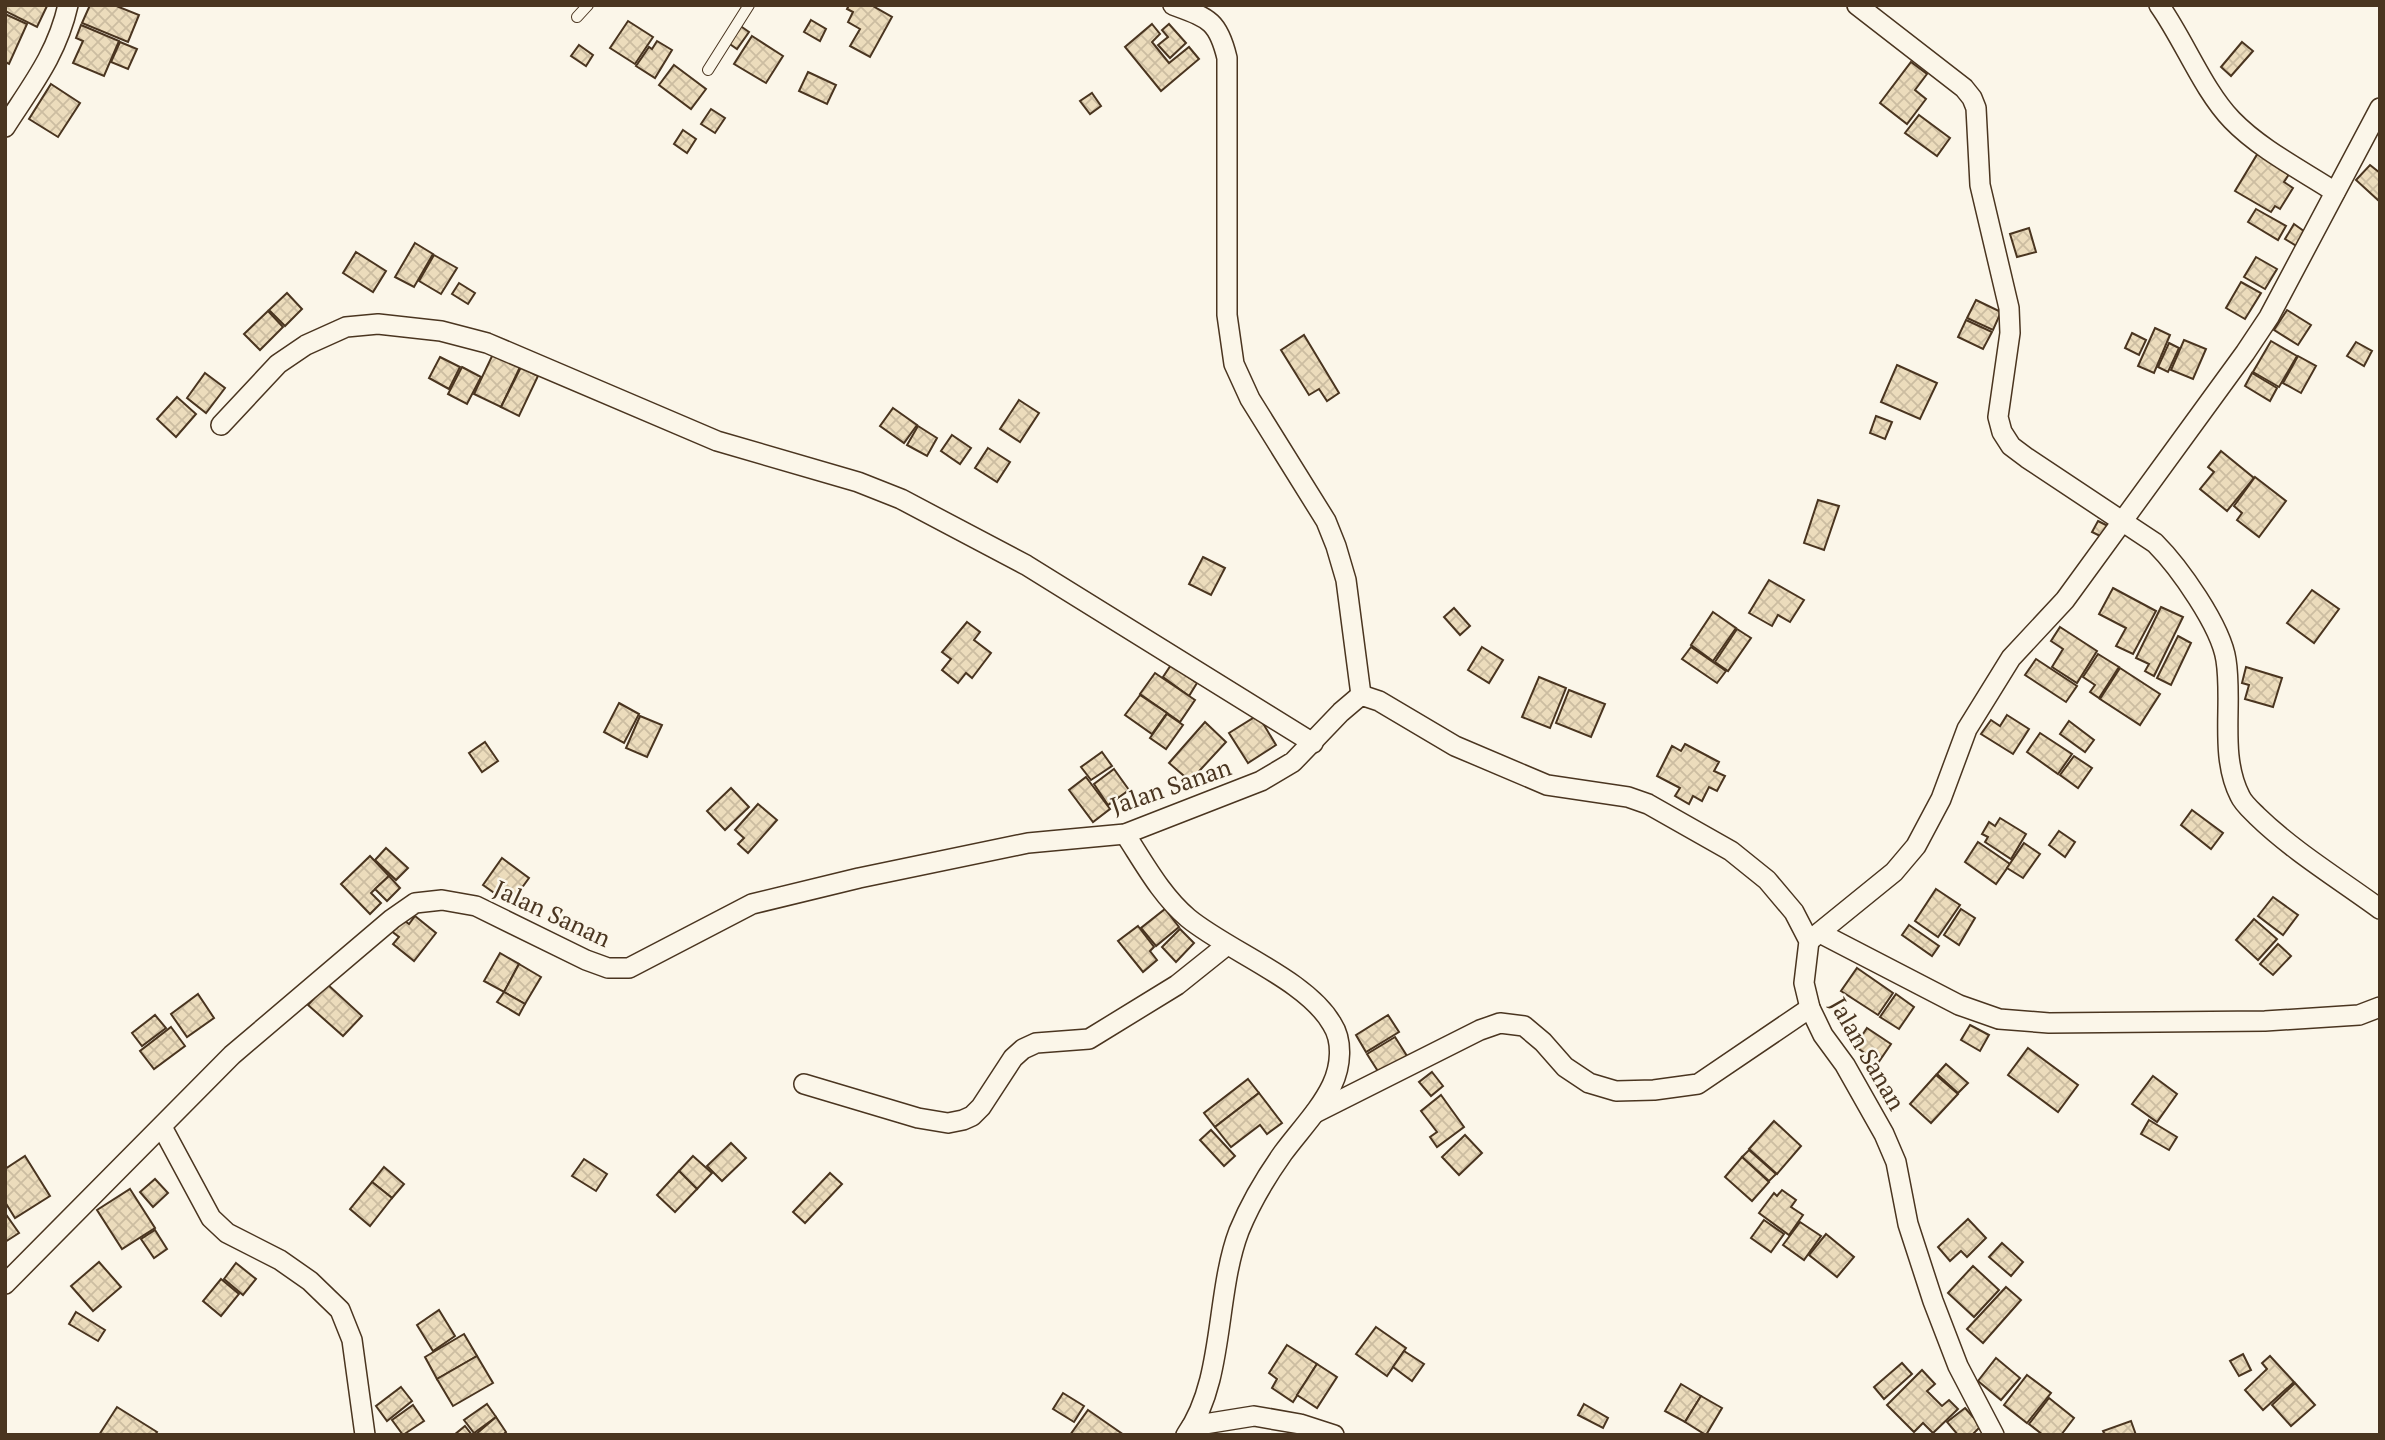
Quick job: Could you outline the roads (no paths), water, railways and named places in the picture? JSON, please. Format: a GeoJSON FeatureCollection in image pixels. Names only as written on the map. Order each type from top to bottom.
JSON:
{"type":"FeatureCollection","features":[{"type":"Feature","properties":{"kind":"street"},"geometry":{"type":"LineString","coordinates":[[5,127],[46,65],[61,34],[68,5]]}},
{"type":"Feature","properties":{"kind":"street"},"geometry":{"type":"LineString","coordinates":[[1173,5],[1199,15],[1213,24],[1222,36],[1227,58],[1227,315],[1234,364],[1250,399],[1325,521],[1336,546],[1346,580],[1361,695],[1379,701],[1455,746],[1547,785],[1628,797],[1648,804],[1731,851],[1767,880],[1814,937],[1959,1005],[1999,1019],[2049,1023],[2265,1021],[2359,1015],[2380,1007]]}},
{"type":"Feature","properties":{"kind":"street"},"geometry":{"type":"LineString","coordinates":[[1857,5],[1964,88],[1972,98],[1977,120],[1980,185],[2009,308],[2010,333],[1998,417],[2002,432],[2011,446],[2027,458],[2155,543],[2167,555],[2212,621],[2221,640],[2227,661],[2230,771],[2241,799],[2274,832],[2380,909]]}},
{"type":"Feature","properties":{"kind":"street"},"geometry":{"type":"LineString","coordinates":[[2159,5],[2230,118],[2248,134],[2335,192]]}},
{"type":"Feature","properties":{"kind":"street"},"geometry":{"type":"LineString","coordinates":[[1814,937],[1894,872],[1916,846],[1941,799],[1967,729],[1989,691],[2011,658],[2065,600],[2245,353],[2269,317],[2377,117]]}},
{"type":"Feature","properties":{"kind":"street"},"geometry":{"type":"LineString","coordinates":[[221,425],[278,364],[306,345],[346,327],[378,324],[442,331],[487,343],[717,441],[858,482],[901,499],[1026,565],[1313,743]]}},
{"type":"Feature","properties":{"kind":"street","name":"Jalan Sanan"},"geometry":{"type":"LineString","coordinates":[[5,1284],[232,1055],[392,919],[415,903],[442,900],[475,906],[586,960],[608,968],[629,968],[752,904],[859,878],[1028,843],[1125,834],[1261,781],[1293,762],[1361,695]]}},
{"type":"Feature","properties":{"kind":"street"},"geometry":{"type":"LineString","coordinates":[[1125,834],[1163,893],[1188,918],[1295,986],[1331,1021],[1337,1032],[1340,1056],[1333,1083],[1314,1114],[1283,1153],[1245,1215],[1225,1282],[1210,1376],[1189,1430]]}},
{"type":"Feature","properties":{"kind":"street","name":"Jalan Sanan"},"geometry":{"type":"LineString","coordinates":[[1814,937],[1804,983],[1810,1008],[1823,1035],[1844,1065],[1884,1134],[1896,1162],[1908,1224],[1933,1301],[1958,1366],[1994,1435]]}},
{"type":"Feature","properties":{"kind":"street"},"geometry":{"type":"LineString","coordinates":[[804,1084],[918,1118],[948,1123],[963,1120],[981,1107],[1013,1058],[1023,1049],[1036,1043],[1088,1039],[1177,985],[1227,945]]}},
{"type":"Feature","properties":{"kind":"street"},"geometry":{"type":"LineString","coordinates":[[1314,1114],[1480,1030],[1500,1023],[1524,1026],[1543,1042],[1565,1067],[1589,1083],[1616,1091],[1654,1090],[1698,1084],[1810,1008]]}},
{"type":"Feature","properties":{"kind":"street"},"geometry":{"type":"LineString","coordinates":[[162,1127],[211,1218],[226,1233],[280,1260],[310,1281],[340,1310],[352,1340],[365,1435]]}},
{"type":"Feature","properties":{"kind":"street"},"geometry":{"type":"LineString","coordinates":[[1189,1430],[1254,1416],[1300,1424],[1334,1435]]}},
{"type":"Feature","properties":{"kind":"lane"},"geometry":{"type":"LineString","coordinates":[[577,17],[588,5]]}},
{"type":"Feature","properties":{"kind":"lane"},"geometry":{"type":"LineString","coordinates":[[708,70],[749,5]]}}]}
